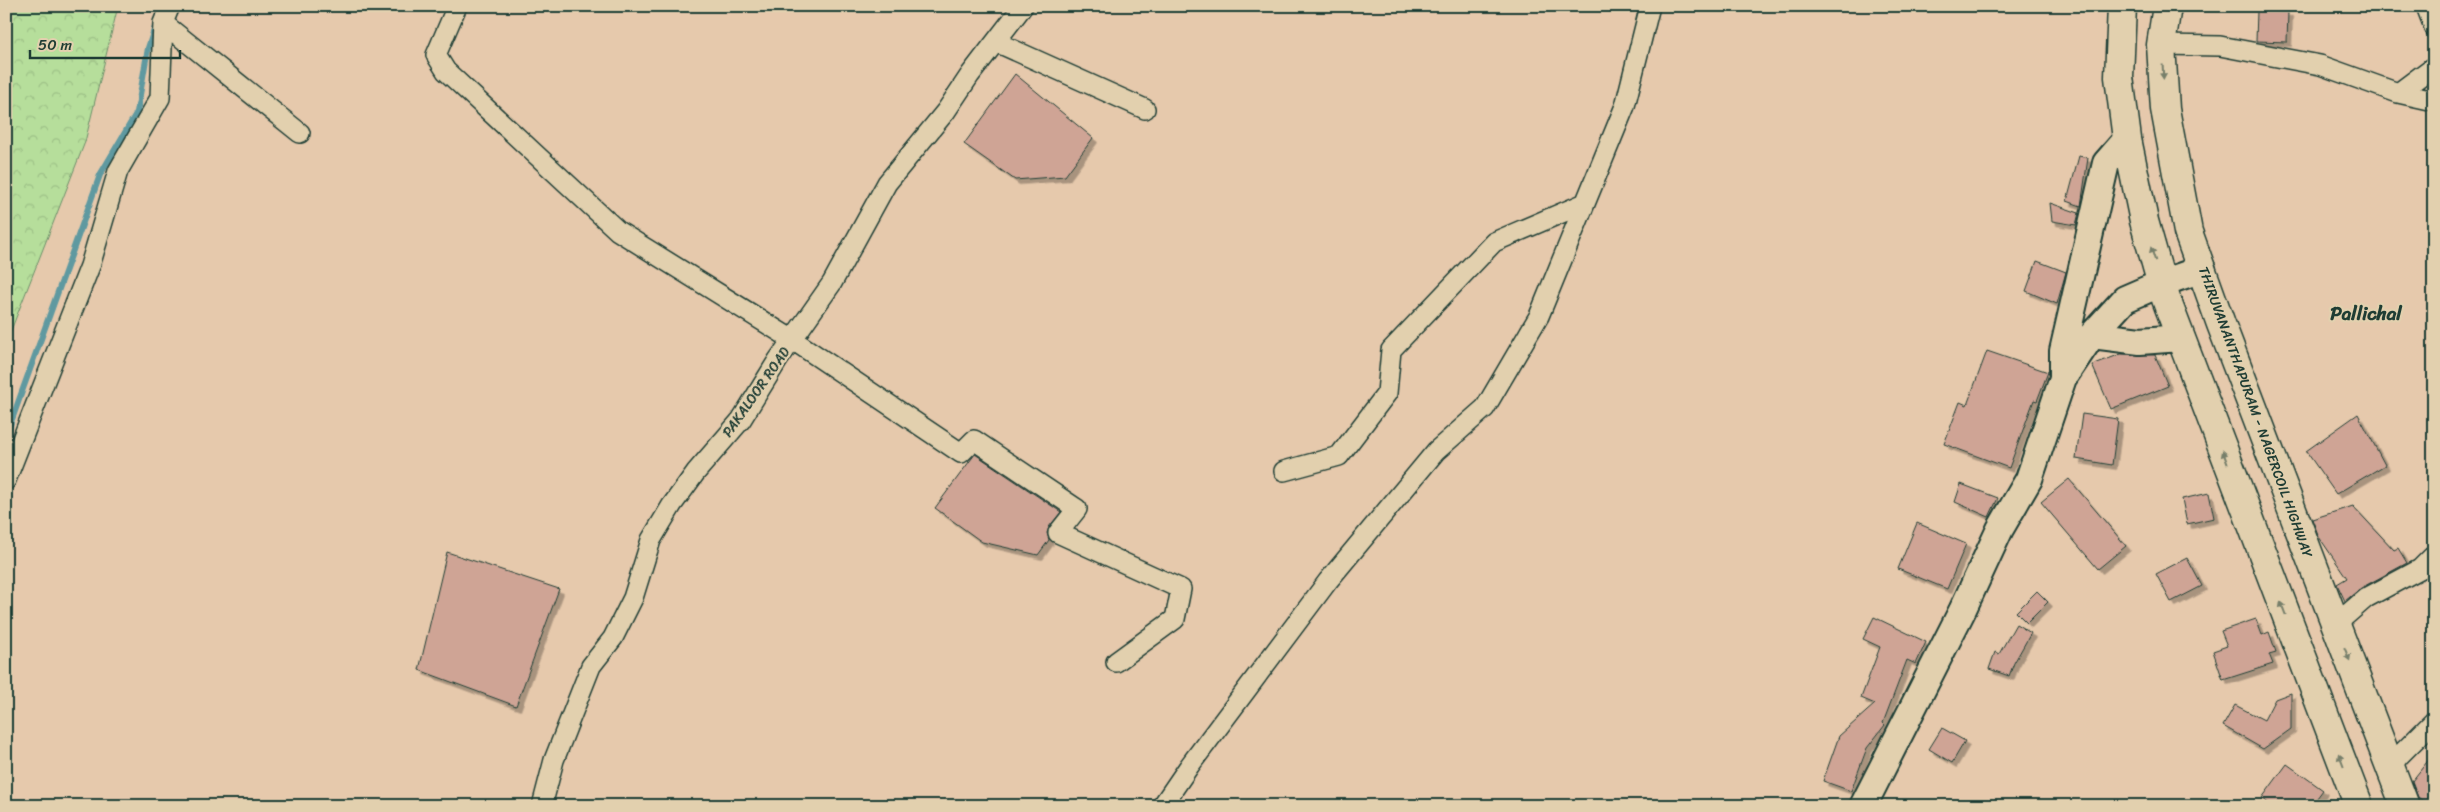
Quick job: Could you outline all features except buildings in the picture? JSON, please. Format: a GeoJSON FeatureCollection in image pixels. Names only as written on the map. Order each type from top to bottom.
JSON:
{"type":"FeatureCollection","features":[{"type":"Feature","properties":{"kind":"main road"},"geometry":{"type":"LineString","coordinates":[[2122,6],[2119,77],[2127,138],[2144,222],[2162,283],[2181,338],[2359,806]]}},
{"type":"Feature","properties":{"kind":"main road","name":"THIRUVANANTHAPURAM - NAGERCOIL HIGHWAY"},"geometry":{"type":"LineString","coordinates":[[2167,6],[2161,45],[2165,109],[2188,232],[2405,806]]}},
{"type":"Feature","properties":{"kind":"main road"},"geometry":{"type":"LineString","coordinates":[[2063,378],[2063,351],[2106,162],[2127,138]]}},
{"type":"Feature","properties":{"kind":"main road"},"geometry":{"type":"LineString","coordinates":[[1862,806],[1962,612],[2000,529],[2029,479],[2063,378],[2092,335],[2125,299],[2202,269]]}},
{"type":"Feature","properties":{"kind":"main road"},"geometry":{"type":"LineString","coordinates":[[2092,335],[2140,341],[2181,338]]}},
{"type":"Feature","properties":{"kind":"street"},"geometry":{"type":"LineString","coordinates":[[457,6],[436,55],[446,71],[618,230],[793,340],[961,454],[974,440],[1077,509],[1058,532],[1181,589],[1175,619],[1116,662]]}},
{"type":"Feature","properties":{"kind":"street","name":"PAKALOOR ROAD"},"geometry":{"type":"LineString","coordinates":[[542,806],[554,760],[591,666],[613,638],[633,598],[651,540],[672,505],[696,472],[741,420],[832,283],[887,183],[946,111],[970,75],[1023,6]]}},
{"type":"Feature","properties":{"kind":"street"},"geometry":{"type":"LineString","coordinates":[[1162,806],[1190,765],[1328,581],[1436,451],[1485,408],[1539,316],[1625,106],[1650,6]]}},
{"type":"Feature","properties":{"kind":"street"},"geometry":{"type":"LineString","coordinates":[[2426,6],[2434,28]]}},
{"type":"Feature","properties":{"kind":"street"},"geometry":{"type":"LineString","coordinates":[[166,14],[300,133]]}},
{"type":"Feature","properties":{"kind":"street"},"geometry":{"type":"LineString","coordinates":[[6,480],[90,266],[118,171],[160,98],[166,14]]}},
{"type":"Feature","properties":{"kind":"street"},"geometry":{"type":"LineString","coordinates":[[996,42],[1145,110]]}},
{"type":"Feature","properties":{"kind":"street"},"geometry":{"type":"LineString","coordinates":[[2161,45],[2220,46],[2320,64],[2398,93],[2434,102]]}},
{"type":"Feature","properties":{"kind":"street"},"geometry":{"type":"LineString","coordinates":[[2398,93],[2434,66]]}},
{"type":"Feature","properties":{"kind":"street"},"geometry":{"type":"LineString","coordinates":[[1284,471],[1339,456],[1387,393],[1391,350],[1494,242],[1585,203]]}},
{"type":"Feature","properties":{"kind":"street"},"geometry":{"type":"LineString","coordinates":[[2335,625],[2366,598],[2420,568],[2434,555]]}},
{"type":"Feature","properties":{"kind":"street"},"geometry":{"type":"LineString","coordinates":[[2391,768],[2399,756],[2434,721]]}},
{"type":"Feature","properties":{"kind":"green space"},"geometry":{"type":"Polygon","coordinates":[[[6,6],[118,6],[85,142],[6,343],[6,6]]]}},
{"type":"Feature","properties":{"kind":"waterway"},"geometry":{"type":"LineString","coordinates":[[6,436],[100,175],[137,112],[148,48],[156,24]]}},
{"type":"Feature","properties":{"kind":"district","name":"Pallichal"},"geometry":{"type":"Point","coordinates":[2366,313]}}]}
